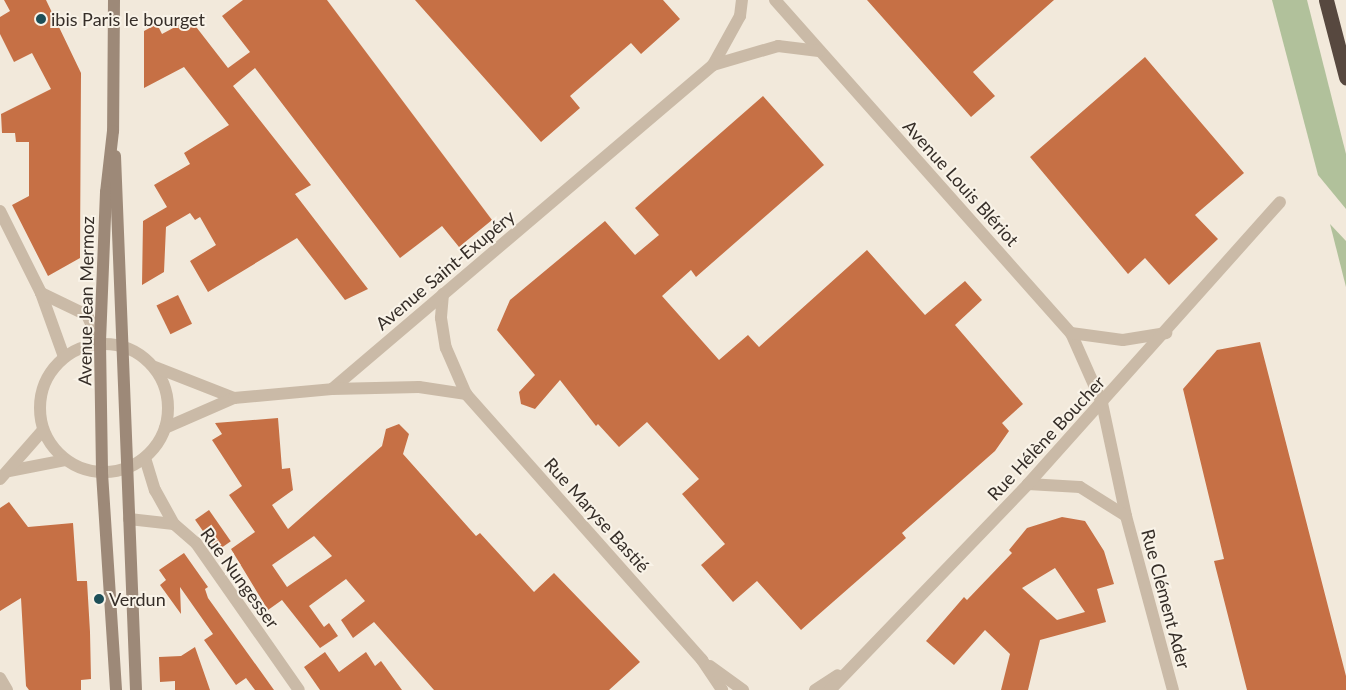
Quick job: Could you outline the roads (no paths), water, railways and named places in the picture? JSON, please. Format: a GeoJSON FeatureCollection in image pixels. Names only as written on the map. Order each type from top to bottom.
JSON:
{"type":"FeatureCollection","features":[{"type":"Feature","properties":{"kind":"highway"},"geometry":{"type":"LineString","coordinates":[[1326,0],[1346,77]]}},
{"type":"Feature","properties":{"kind":"main road","name":"Avenue Jean Mermoz"},"geometry":{"type":"LineString","coordinates":[[114,0],[112,131],[106,192],[100,343],[102,473],[116,690]]}},
{"type":"Feature","properties":{"kind":"main road","name":"Avenue Jean Mermoz"},"geometry":{"type":"LineString","coordinates":[[112,131],[119,193],[126,469],[136,690]]}},
{"type":"Feature","properties":{"kind":"street","name":"Avenue Saint-Exupéry"},"geometry":{"type":"LineString","coordinates":[[332,388],[713,65],[740,16],[742,0]]}},
{"type":"Feature","properties":{"kind":"street","name":"Avenue Louis Blériot"},"geometry":{"type":"LineString","coordinates":[[774,0],[1071,333],[1102,403]]}},
{"type":"Feature","properties":{"kind":"street","name":"Avenue Saint-Exupéry"},"geometry":{"type":"LineString","coordinates":[[713,65],[778,46],[819,51]]}},
{"type":"Feature","properties":{"kind":"street","name":"Rue Hélène Boucher"},"geometry":{"type":"LineString","coordinates":[[830,690],[1028,484],[1166,333],[1280,202]]}},
{"type":"Feature","properties":{"kind":"street"},"geometry":{"type":"LineString","coordinates":[[0,211],[42,293],[64,357]]}},
{"type":"Feature","properties":{"kind":"street"},"geometry":{"type":"LineString","coordinates":[[42,293],[87,316],[100,343]]}},
{"type":"Feature","properties":{"kind":"street","name":"Rue Maryse Bastié"},"geometry":{"type":"LineString","coordinates":[[443,294],[441,318],[446,348],[466,394],[702,660],[722,690]]}},
{"type":"Feature","properties":{"kind":"street"},"geometry":{"type":"LineString","coordinates":[[1071,333],[1123,340],[1166,333]]}},
{"type":"Feature","properties":{"kind":"street"},"geometry":{"type":"LineString","coordinates":[[234,398],[155,367],[123,346],[100,343],[81,347],[64,357],[42,390],[43,430],[66,460],[83,469],[102,473],[126,469],[144,458],[165,428],[234,398],[332,388],[419,388],[466,394]]}},
{"type":"Feature","properties":{"kind":"street"},"geometry":{"type":"LineString","coordinates":[[155,367],[166,393],[165,428]]}},
{"type":"Feature","properties":{"kind":"street","name":"Rue Clément Ader"},"geometry":{"type":"LineString","coordinates":[[1102,403],[1126,516],[1173,690]]}},
{"type":"Feature","properties":{"kind":"street"},"geometry":{"type":"LineString","coordinates":[[5,475],[43,430]]}},
{"type":"Feature","properties":{"kind":"street","name":"Rue Nungesser"},"geometry":{"type":"LineString","coordinates":[[144,458],[155,490],[174,524],[196,543],[299,690]]}},
{"type":"Feature","properties":{"kind":"street"},"geometry":{"type":"LineString","coordinates":[[5,475],[66,460]]}},
{"type":"Feature","properties":{"kind":"street","name":"Rue Clément Ader"},"geometry":{"type":"LineString","coordinates":[[1028,484],[1080,487],[1126,516]]}},
{"type":"Feature","properties":{"kind":"street"},"geometry":{"type":"LineString","coordinates":[[129,519],[174,524]]}},
{"type":"Feature","properties":{"kind":"street","name":"Rue Maryse Bastié"},"geometry":{"type":"LineString","coordinates":[[702,660],[743,690]]}},
{"type":"Feature","properties":{"kind":"street"},"geometry":{"type":"LineString","coordinates":[[815,690],[855,664]]}},
{"type":"Feature","properties":{"kind":"street"},"geometry":{"type":"LineString","coordinates":[[0,678],[7,690]]}},
{"type":"Feature","properties":{"kind":"place","name":"ibis Paris le bourget"},"geometry":{"type":"Point","coordinates":[41,19]}},
{"type":"Feature","properties":{"kind":"place","name":"Verdun"},"geometry":{"type":"Point","coordinates":[99,599]}}]}
